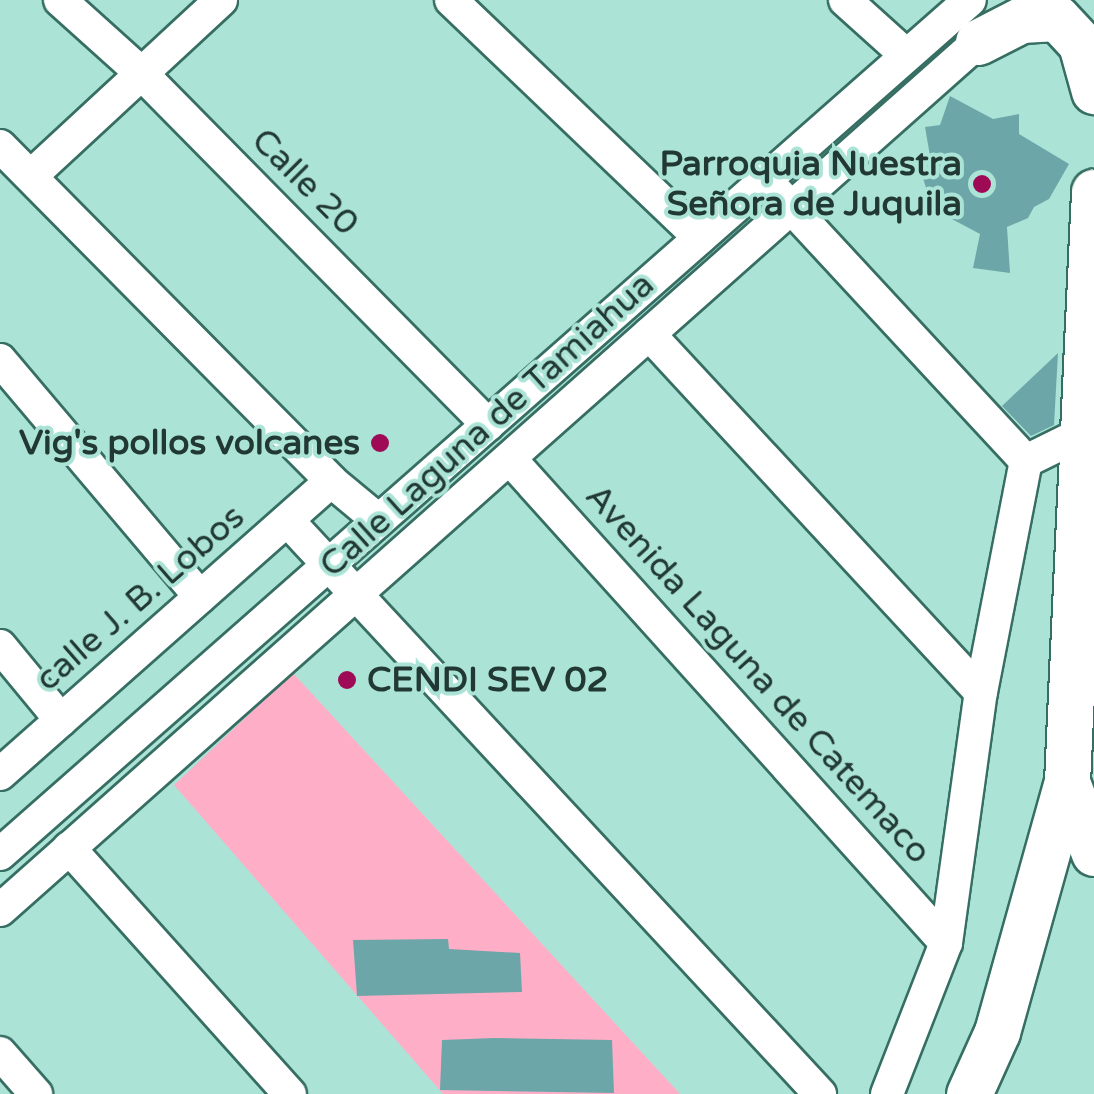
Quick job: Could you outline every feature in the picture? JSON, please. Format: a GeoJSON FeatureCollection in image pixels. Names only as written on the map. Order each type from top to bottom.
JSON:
{"type":"FeatureCollection","features":[{"type":"Feature","properties":{"kind":"main road"},"geometry":{"type":"LineString","coordinates":[[974,21],[1057,18],[1080,44],[1094,91]]}},
{"type":"Feature","properties":{"kind":"main road"},"geometry":{"type":"LineString","coordinates":[[968,1094],[997,1032],[1067,782],[1094,192]]}},
{"type":"Feature","properties":{"kind":"main road"},"geometry":{"type":"LineString","coordinates":[[1067,782],[1094,853]]}},
{"type":"Feature","properties":{"kind":"street","name":"Calle 20"},"geometry":{"type":"LineString","coordinates":[[60,0],[142,73],[488,425]]}},
{"type":"Feature","properties":{"kind":"street"},"geometry":{"type":"LineString","coordinates":[[31,176],[221,0]]}},
{"type":"Feature","properties":{"kind":"street"},"geometry":{"type":"LineString","coordinates":[[451,0],[700,238]]}},
{"type":"Feature","properties":{"kind":"street"},"geometry":{"type":"LineString","coordinates":[[846,0],[906,55]]}},
{"type":"Feature","properties":{"kind":"street","name":"Calle Laguna de Tamiahua"},"geometry":{"type":"LineString","coordinates":[[0,910],[649,334],[906,55],[1027,0]]}},
{"type":"Feature","properties":{"kind":"street","name":"Calle Laguna de Tamiahua"},"geometry":{"type":"LineString","coordinates":[[0,854],[700,238],[779,194],[974,21]]}},
{"type":"Feature","properties":{"kind":"street"},"geometry":{"type":"LineString","coordinates":[[0,146],[331,481],[378,520]]}},
{"type":"Feature","properties":{"kind":"street"},"geometry":{"type":"LineString","coordinates":[[779,194],[1026,461]]}},
{"type":"Feature","properties":{"kind":"street"},"geometry":{"type":"LineString","coordinates":[[649,334],[980,692]]}},
{"type":"Feature","properties":{"kind":"street"},"geometry":{"type":"LineString","coordinates":[[0,360],[200,597]]}},
{"type":"Feature","properties":{"kind":"street"},"geometry":{"type":"LineString","coordinates":[[1026,461],[1083,433]]}},
{"type":"Feature","properties":{"kind":"street","name":"Avenida Laguna de Catemaco"},"geometry":{"type":"LineString","coordinates":[[510,459],[946,943]]}},
{"type":"Feature","properties":{"kind":"street"},"geometry":{"type":"LineString","coordinates":[[887,1094],[946,943],[980,692],[1026,461]]}},
{"type":"Feature","properties":{"kind":"street","name":"calle J. B. Lobos"},"geometry":{"type":"LineString","coordinates":[[0,774],[331,481]]}},
{"type":"Feature","properties":{"kind":"street"},"geometry":{"type":"LineString","coordinates":[[288,521],[820,1094]]}},
{"type":"Feature","properties":{"kind":"street"},"geometry":{"type":"LineString","coordinates":[[0,646],[61,720]]}},
{"type":"Feature","properties":{"kind":"street"},"geometry":{"type":"LineString","coordinates":[[69,848],[290,1094]]}},
{"type":"Feature","properties":{"kind":"street"},"geometry":{"type":"LineString","coordinates":[[0,1053],[36,1094]]}},
{"type":"Feature","properties":{"kind":"shaded area"},"geometry":{"type":"Polygon","coordinates":[[[293,673],[680,1094],[443,1094],[174,785],[293,673]]]}},
{"type":"Feature","properties":{"kind":"building","name":"Parroquia Nuestra Señora de Juquila"},"geometry":{"type":"Polygon","coordinates":[[[950,96],[993,119],[1019,114],[1019,134],[1069,164],[1049,199],[1034,207],[1028,218],[1007,227],[1010,273],[973,268],[980,234],[933,209],[918,163],[930,156],[925,127],[940,125],[950,96]]]}},
{"type":"Feature","properties":{"kind":"building"},"geometry":{"type":"Polygon","coordinates":[[[1058,353],[1054,425],[1031,436],[1002,406],[1058,353]]]}},
{"type":"Feature","properties":{"kind":"building"},"geometry":{"type":"Polygon","coordinates":[[[448,939],[449,949],[520,953],[522,992],[357,996],[353,940],[448,939]]]}},
{"type":"Feature","properties":{"kind":"building"},"geometry":{"type":"Polygon","coordinates":[[[442,1040],[612,1040],[614,1093],[440,1090],[442,1040]]]}},
{"type":"Feature","properties":{"kind":"place","name":"Parroquia Nuestra Señora de Juquila"},"geometry":{"type":"Point","coordinates":[982,184]}},
{"type":"Feature","properties":{"kind":"place","name":"Vig's pollos volcanes"},"geometry":{"type":"Point","coordinates":[380,443]}},
{"type":"Feature","properties":{"kind":"place","name":"CENDI SEV 02"},"geometry":{"type":"Point","coordinates":[347,680]}}]}
